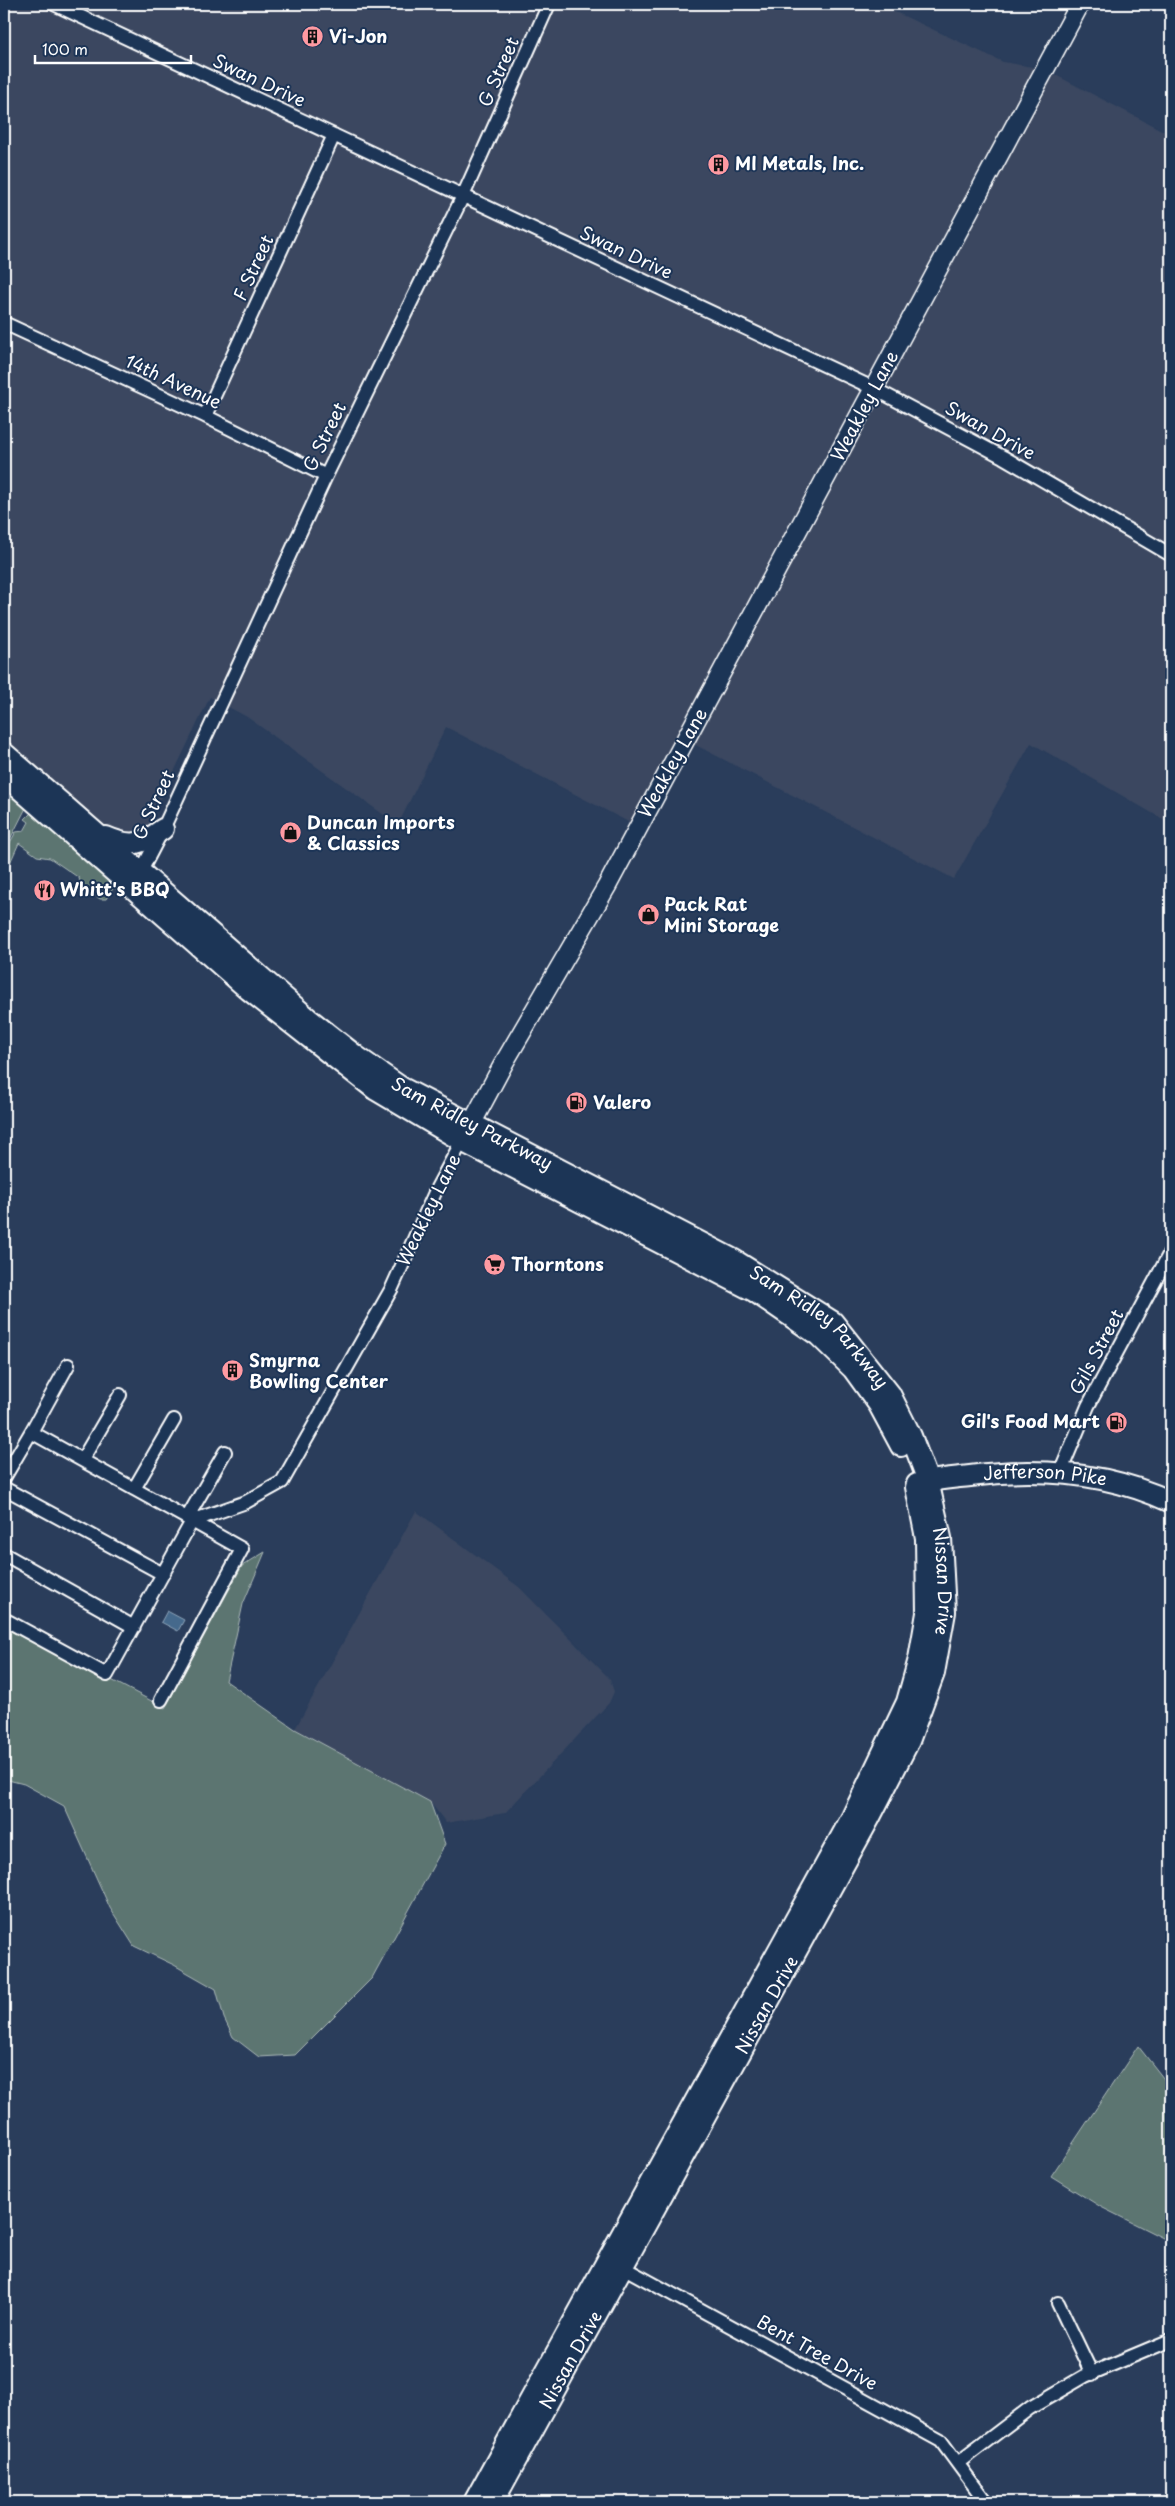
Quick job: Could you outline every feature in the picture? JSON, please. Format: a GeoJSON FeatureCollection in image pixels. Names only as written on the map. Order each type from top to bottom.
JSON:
{"type":"FeatureCollection","features":[{"type":"Feature","properties":{"kind":"main road","name":"Weakley Lane"},"geometry":{"type":"LineString","coordinates":[[467,1133],[505,1061],[607,886],[1080,4]]}},
{"type":"Feature","properties":{"kind":"main road","name":"Sam Ridley Parkway"},"geometry":{"type":"LineString","coordinates":[[4,753],[97,834],[136,878]]}},
{"type":"Feature","properties":{"kind":"main road","name":"Sam Ridley Parkway"},"geometry":{"type":"LineString","coordinates":[[4,775],[136,878],[356,1056],[467,1133],[734,1260],[833,1322],[890,1394],[912,1436],[922,1483]]}},
{"type":"Feature","properties":{"kind":"main road"},"geometry":{"type":"LineString","coordinates":[[97,834],[122,844],[139,844],[163,829]]}},
{"type":"Feature","properties":{"kind":"main road","name":"Jefferson Pike"},"geometry":{"type":"LineString","coordinates":[[922,1483],[1003,1472],[1060,1473],[1122,1483],[1171,1502]]}},
{"type":"Feature","properties":{"kind":"main road","name":"Nissan Drive"},"geometry":{"type":"LineString","coordinates":[[474,2502],[615,2263],[869,1819],[909,1741],[934,1673],[945,1612],[941,1538],[922,1483]]}},
{"type":"Feature","properties":{"kind":"main road","name":"Nissan Drive"},"geometry":{"type":"LineString","coordinates":[[493,2502],[615,2263]]}},
{"type":"Feature","properties":{"kind":"street","name":"Swan Drive"},"geometry":{"type":"LineString","coordinates":[[54,4],[875,389],[1003,457],[1171,555]]}},
{"type":"Feature","properties":{"kind":"street","name":"G Street"},"geometry":{"type":"LineString","coordinates":[[136,878],[163,829],[326,476],[462,196],[549,4]]}},
{"type":"Feature","properties":{"kind":"street","name":"F Street"},"geometry":{"type":"LineString","coordinates":[[204,416],[334,136]]}},
{"type":"Feature","properties":{"kind":"street","name":"14th Avenue"},"geometry":{"type":"LineString","coordinates":[[4,323],[204,416],[326,476]]}},
{"type":"Feature","properties":{"kind":"street","name":"Weakley Lane"},"geometry":{"type":"LineString","coordinates":[[189,1520],[246,1502],[282,1482],[392,1288],[430,1201],[467,1133]]}},
{"type":"Feature","properties":{"kind":"street","name":"Gils Street"},"geometry":{"type":"LineString","coordinates":[[1060,1473],[1088,1406],[1171,1250]]}},
{"type":"Feature","properties":{"kind":"street"},"geometry":{"type":"LineString","coordinates":[[4,1478],[68,1365]]}},
{"type":"Feature","properties":{"kind":"street"},"geometry":{"type":"LineString","coordinates":[[82,1460],[120,1395]]}},
{"type":"Feature","properties":{"kind":"street"},"geometry":{"type":"LineString","coordinates":[[134,1489],[174,1420]]}},
{"type":"Feature","properties":{"kind":"street"},"geometry":{"type":"LineString","coordinates":[[30,1432],[242,1549],[161,1700]]}},
{"type":"Feature","properties":{"kind":"street"},"geometry":{"type":"LineString","coordinates":[[4,1619],[107,1675],[163,1574],[225,1452]]}},
{"type":"Feature","properties":{"kind":"street"},"geometry":{"type":"LineString","coordinates":[[4,1488],[163,1574]]}},
{"type":"Feature","properties":{"kind":"street"},"geometry":{"type":"LineString","coordinates":[[4,1554],[134,1627]]}},
{"type":"Feature","properties":{"kind":"street","name":"Bent Tree Drive"},"geometry":{"type":"LineString","coordinates":[[615,2263],[942,2441],[959,2462],[986,2502]]}},
{"type":"Feature","properties":{"kind":"street"},"geometry":{"type":"LineString","coordinates":[[1058,2303],[1092,2374]]}},
{"type":"Feature","properties":{"kind":"street"},"geometry":{"type":"LineString","coordinates":[[959,2462],[1030,2408],[1092,2374],[1171,2340]]}},
{"type":"Feature","properties":{"kind":"shaded area"},"geometry":{"type":"Polygon","coordinates":[[[4,4],[878,4],[1003,62],[1044,69],[1171,135],[1171,824],[1031,743],[954,879],[686,740],[638,827],[446,727],[398,825],[247,717],[210,697],[135,853],[4,738],[4,4]]]}},
{"type":"Feature","properties":{"kind":"shaded area"},"geometry":{"type":"Polygon","coordinates":[[[416,1511],[519,1587],[610,1679],[614,1692],[609,1703],[505,1813],[446,1823],[430,1802],[295,1729],[416,1511]]]}},
{"type":"Feature","properties":{"kind":"shaded area"},"geometry":{"type":"Polygon","coordinates":[[[167,1611],[184,1620],[178,1631],[161,1622],[167,1611]]]}},
{"type":"Feature","properties":{"kind":"green space"},"geometry":{"type":"Polygon","coordinates":[[[4,780],[29,802],[4,851],[4,780]]]}},
{"type":"Feature","properties":{"kind":"green space"},"geometry":{"type":"Polygon","coordinates":[[[35,809],[116,884],[106,899],[100,899],[81,886],[79,878],[50,858],[37,856],[19,843],[4,876],[4,853],[16,832],[24,831],[29,822],[25,819],[35,809]]]}},
{"type":"Feature","properties":{"kind":"green space"},"geometry":{"type":"Polygon","coordinates":[[[265,1552],[243,1604],[226,1681],[295,1729],[430,1802],[445,1844],[372,1978],[295,2055],[259,2057],[233,2037],[224,2018],[216,1989],[174,1965],[134,1946],[110,1908],[64,1806],[24,1784],[4,1779],[4,1624],[165,1708],[242,1566],[265,1552]]]}},
{"type":"Feature","properties":{"kind":"green space"},"geometry":{"type":"Polygon","coordinates":[[[1138,2046],[1171,2088],[1171,2242],[1101,2207],[1051,2176],[1138,2046]]]}},
{"type":"Feature","properties":{"kind":"place","name":"Vi-Jon"},"geometry":{"type":"Point","coordinates":[313,37]}},
{"type":"Feature","properties":{"kind":"place","name":"MI Metals, Inc."},"geometry":{"type":"Point","coordinates":[719,164]}},
{"type":"Feature","properties":{"kind":"place","name":"Duncan Imports & Classics"},"geometry":{"type":"Point","coordinates":[291,833]}},
{"type":"Feature","properties":{"kind":"place","name":"Whitt's BBQ"},"geometry":{"type":"Point","coordinates":[44,890]}},
{"type":"Feature","properties":{"kind":"place","name":"Pack Rat Mini Storage"},"geometry":{"type":"Point","coordinates":[648,915]}},
{"type":"Feature","properties":{"kind":"place","name":"Valero"},"geometry":{"type":"Point","coordinates":[577,1103]}},
{"type":"Feature","properties":{"kind":"place","name":"Thorntons"},"geometry":{"type":"Point","coordinates":[495,1265]}},
{"type":"Feature","properties":{"kind":"place","name":"Smyrna Bowling Center"},"geometry":{"type":"Point","coordinates":[233,1371]}},
{"type":"Feature","properties":{"kind":"place","name":"Gil's Food Mart"},"geometry":{"type":"Point","coordinates":[1116,1422]}}]}
